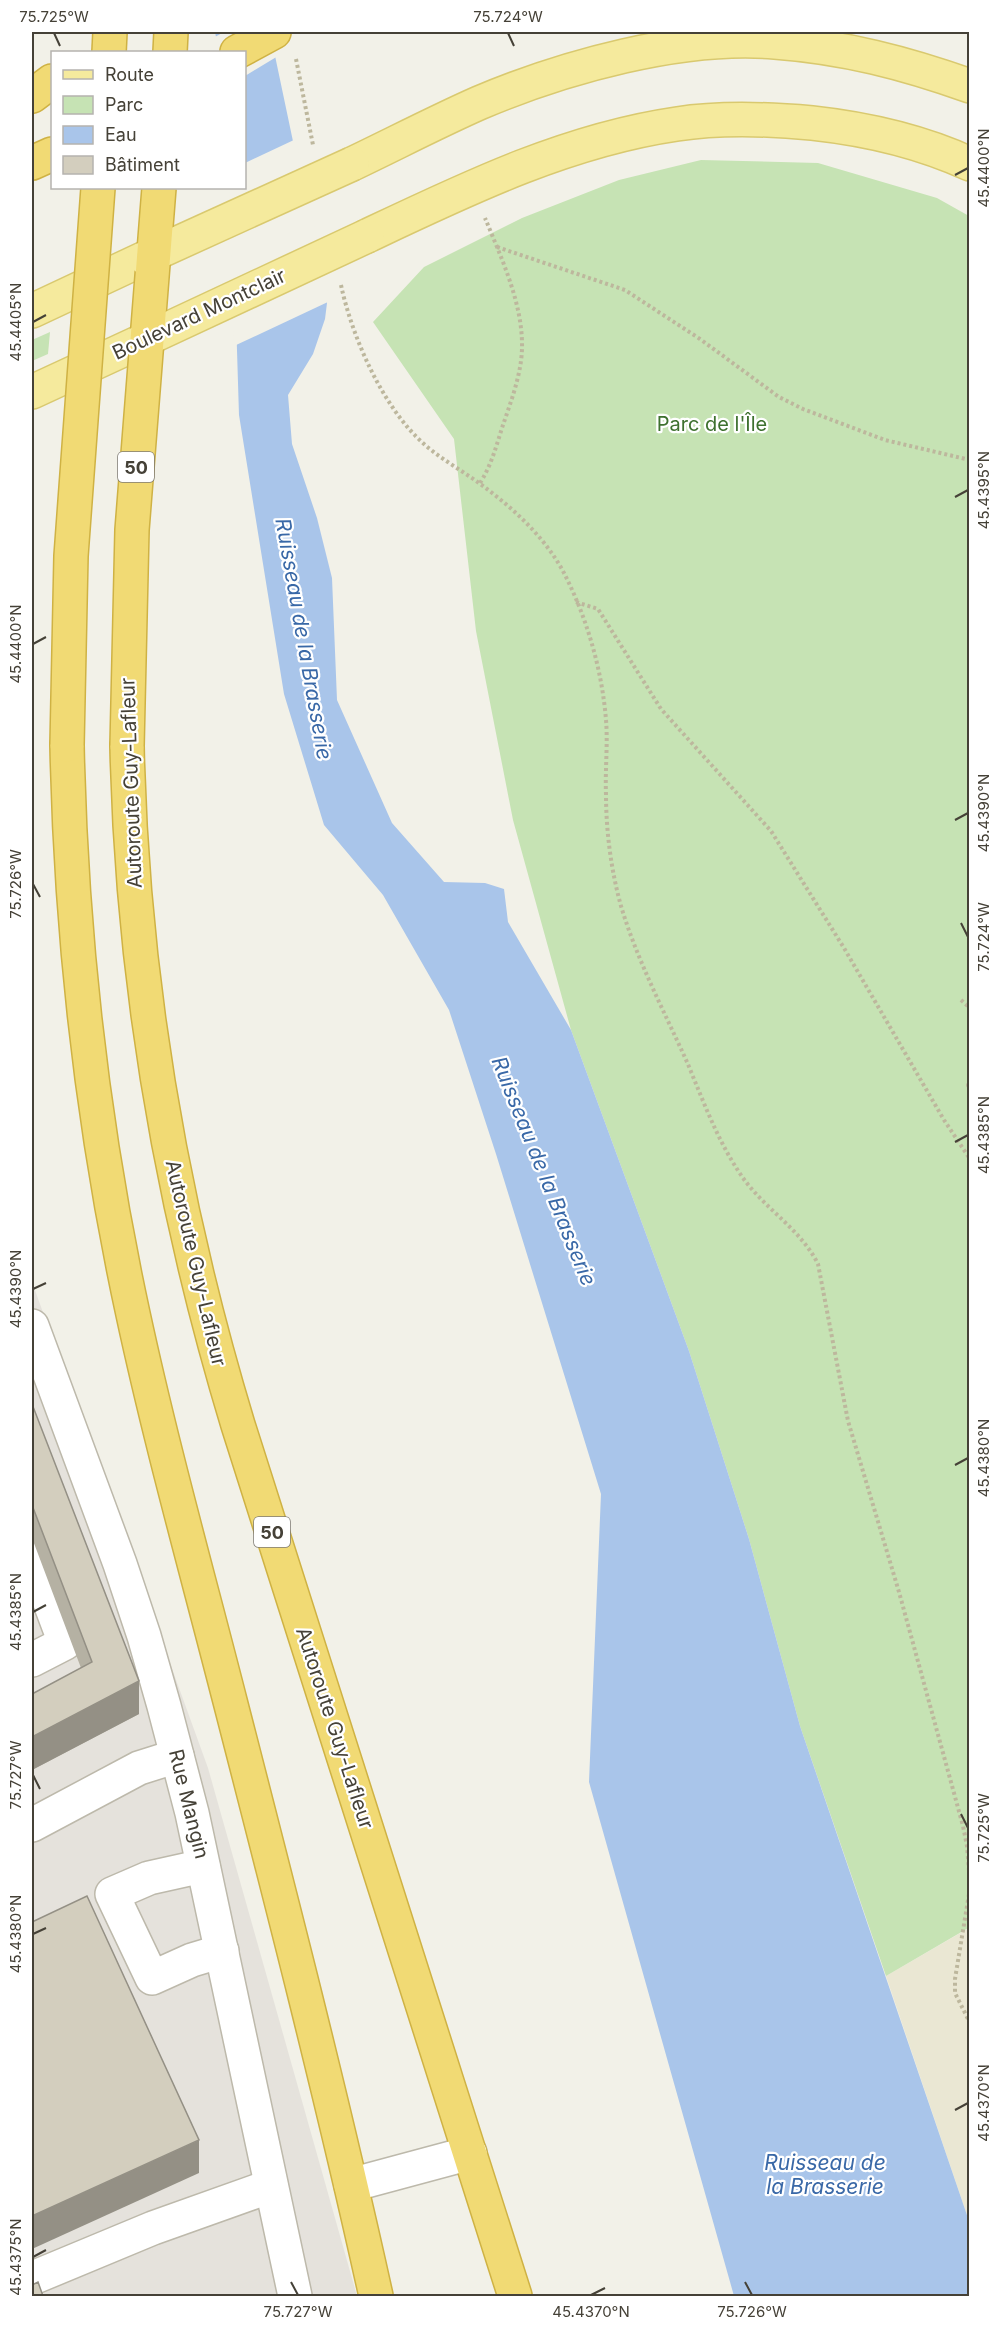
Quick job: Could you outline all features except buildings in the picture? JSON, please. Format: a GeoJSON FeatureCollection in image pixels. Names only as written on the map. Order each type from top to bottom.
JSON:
{"type":"FeatureCollection","features":[{"type":"Feature","properties":{"kind":"highway"},"geometry":{"type":"LineString","coordinates":[[109,51],[110,32]]}},
{"type":"Feature","properties":{"kind":"highway"},"geometry":{"type":"LineString","coordinates":[[94,51],[123,32]]}},
{"type":"Feature","properties":{"kind":"highway"},"geometry":{"type":"LineString","coordinates":[[170,51],[171,32]]}},
{"type":"Feature","properties":{"kind":"highway"},"geometry":{"type":"LineString","coordinates":[[239,51],[274,32]]}},
{"type":"Feature","properties":{"kind":"highway"},"geometry":{"type":"LineString","coordinates":[[32,96],[51,82]]}},
{"type":"Feature","properties":{"kind":"highway"},"geometry":{"type":"LineString","coordinates":[[32,163],[51,154]]}},
{"type":"Feature","properties":{"kind":"highway"},"geometry":{"type":"LineString","coordinates":[[98,189],[71,556],[67,746],[69,847],[80,989],[102,1149],[124,1269],[161,1433],[309,2012],[376,2296]]}},
{"type":"Feature","properties":{"kind":"highway","name":"Autoroute Guy-Lafleur"},"geometry":{"type":"LineString","coordinates":[[159,189],[132,530],[128,623],[127,747],[133,871],[140,953],[162,1112],[195,1271],[238,1425],[515,2296]]}},
{"type":"Feature","properties":{"kind":"main road"},"geometry":{"type":"LineString","coordinates":[[32,311],[490,99],[549,78],[615,59],[673,47],[761,41],[823,47],[870,55],[912,66],[969,86]]}},
{"type":"Feature","properties":{"kind":"main road","name":"Boulevard Montclair"},"geometry":{"type":"LineString","coordinates":[[32,392],[471,187],[587,145],[628,133],[677,124],[723,120],[776,120],[872,131],[920,145],[969,164]]}},
{"type":"Feature","properties":{"kind":"street","name":"Rue Mangin"},"geometry":{"type":"LineString","coordinates":[[32,1326],[123,1573],[144,1636],[177,1756],[222,1950],[295,2296]]}},
{"type":"Feature","properties":{"kind":"street"},"geometry":{"type":"LineString","coordinates":[[32,1555],[65,1643],[32,1660]]}},
{"type":"Feature","properties":{"kind":"street"},"geometry":{"type":"LineString","coordinates":[[32,1825],[139,1768],[177,1756]]}},
{"type":"Feature","properties":{"kind":"street"},"geometry":{"type":"LineString","coordinates":[[203,1866],[150,1878],[112,1894],[152,1978],[192,1960],[222,1950]]}},
{"type":"Feature","properties":{"kind":"street"},"geometry":{"type":"LineString","coordinates":[[351,2185],[470,2152]]}},
{"type":"Feature","properties":{"kind":"street"},"geometry":{"type":"LineString","coordinates":[[35,2277],[173,2220],[272,2186]]}},
{"type":"Feature","properties":{"kind":"path"},"geometry":{"type":"LineString","coordinates":[[471,187],[497,247],[513,295],[522,342],[520,363],[489,470],[480,483]]}},
{"type":"Feature","properties":{"kind":"path"},"geometry":{"type":"LineString","coordinates":[[497,247],[625,290],[700,339],[779,397],[803,409],[885,440],[969,460]]}},
{"type":"Feature","properties":{"kind":"path"},"geometry":{"type":"LineString","coordinates":[[413,434],[433,452],[480,483],[535,532],[564,574],[576,601],[593,649],[602,684],[606,721],[609,845],[620,904],[639,959],[725,1149],[757,1196],[811,1249],[818,1264],[848,1421],[899,1592],[963,1826],[967,1846],[969,1883]]}},
{"type":"Feature","properties":{"kind":"path"},"geometry":{"type":"LineString","coordinates":[[576,601],[598,609],[661,709],[771,831],[844,948],[969,1159]]}},
{"type":"Feature","properties":{"kind":"path"},"geometry":{"type":"LineString","coordinates":[[961,1000],[969,1008]]}},
{"type":"Feature","properties":{"kind":"path"},"geometry":{"type":"LineString","coordinates":[[969,1078],[969,1091]]}},
{"type":"Feature","properties":{"kind":"path"},"geometry":{"type":"LineString","coordinates":[[969,1888],[955,1979],[955,1993],[969,2023]]}},
{"type":"Feature","properties":{"kind":"shaded area"},"geometry":{"type":"Polygon","coordinates":[[[32,1282],[208,1768],[357,2296],[32,2296],[32,1282]]]}},
{"type":"Feature","properties":{"kind":"shaded area"},"geometry":{"type":"Polygon","coordinates":[[[969,1928],[969,2221],[886,1976],[969,1928]]]}},
{"type":"Feature","properties":{"kind":"green space","name":"Parc de l'Île"},"geometry":{"type":"Polygon","coordinates":[[[701,160],[818,163],[937,198],[969,216],[970,1927],[886,1976],[800,1726],[749,1539],[689,1351],[571,1030],[513,820],[476,631],[454,439],[373,322],[424,267],[522,218],[619,180],[701,160]]]}},
{"type":"Feature","properties":{"kind":"green space"},"geometry":{"type":"Polygon","coordinates":[[[50,332],[48,354],[32,361],[32,340],[50,332]]]}},
{"type":"Feature","properties":{"kind":"water","name":"Ruisseau de la Brasserie"},"geometry":{"type":"Polygon","coordinates":[[[215,32],[270,32],[327,303],[325,319],[313,354],[288,395],[292,444],[317,518],[332,578],[337,700],[392,823],[444,882],[485,883],[504,889],[508,922],[571,1030],[689,1351],[749,1539],[800,1726],[969,2221],[969,2296],[734,2296],[589,1782],[601,1494],[449,1010],[383,895],[324,825],[284,694],[239,415],[232,189],[246,189],[246,51],[219,51],[215,32]]]}},
{"type":"Feature","properties":{"kind":"pier"},"geometry":{"type":"Polygon","coordinates":[[[224,32],[273,32],[278,56],[246,75],[246,51],[216,51],[213,38],[224,32]]]}},
{"type":"Feature","properties":{"kind":"pier"},"geometry":{"type":"Polygon","coordinates":[[[296,139],[330,301],[234,346],[229,189],[246,189],[246,163],[296,139]]]}}]}
